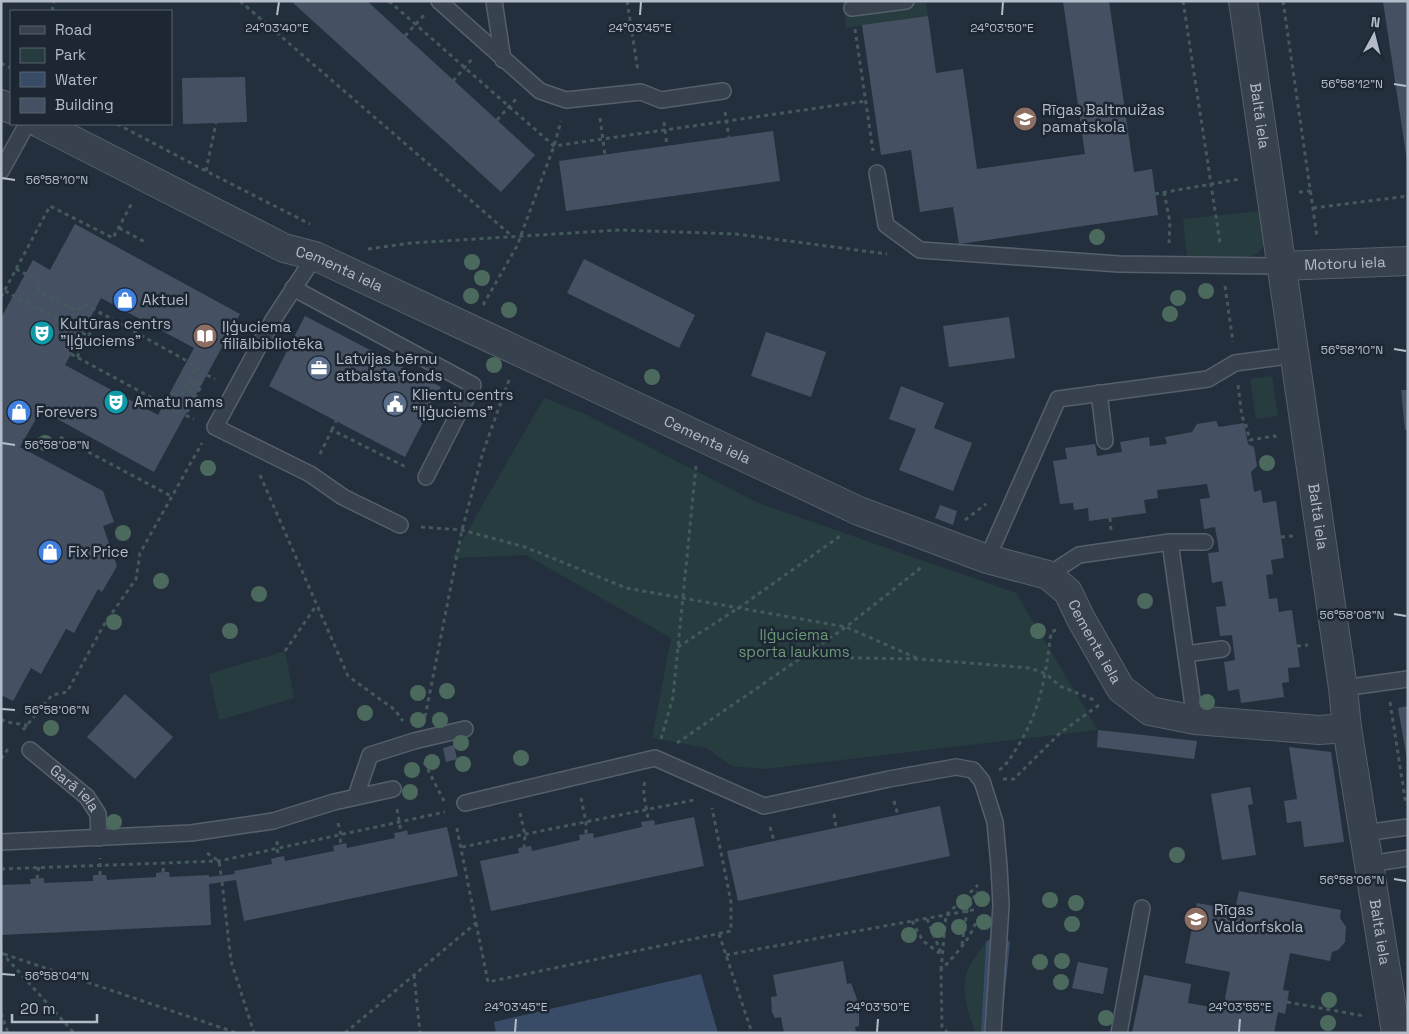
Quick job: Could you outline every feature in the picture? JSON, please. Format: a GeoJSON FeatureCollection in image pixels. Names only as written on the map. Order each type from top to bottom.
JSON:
{"type":"FeatureCollection","features":[{"type":"Feature","properties":{"kind":"street","name":"Baltā iela"},"geometry":{"type":"LineString","coordinates":[[1243,1],[1343,688],[1346,728],[1395,1028]]}},
{"type":"Feature","properties":{"kind":"street","name":"Cementa iela"},"geometry":{"type":"LineString","coordinates":[[43,125],[284,248],[315,256],[344,269],[859,511],[987,560],[1048,575],[1068,592],[1081,619],[1121,688],[1150,711],[1196,720],[1319,730],[1346,728]]}},
{"type":"Feature","properties":{"kind":"street","name":"Motoru iela"},"geometry":{"type":"LineString","coordinates":[[1282,266],[1408,261]]}},
{"type":"Feature","properties":{"kind":"lane"},"geometry":{"type":"LineString","coordinates":[[440,1],[503,60],[540,91],[566,100],[641,92],[661,100],[723,91]]}},
{"type":"Feature","properties":{"kind":"lane"},"geometry":{"type":"LineString","coordinates":[[494,1],[503,60]]}},
{"type":"Feature","properties":{"kind":"lane"},"geometry":{"type":"LineString","coordinates":[[852,8],[906,1]]}},
{"type":"Feature","properties":{"kind":"lane"},"geometry":{"type":"LineString","coordinates":[[1,171],[25,125]]}},
{"type":"Feature","properties":{"kind":"lane"},"geometry":{"type":"LineString","coordinates":[[877,173],[886,225],[920,250],[1119,264],[1282,266]]}},
{"type":"Feature","properties":{"kind":"lane"},"geometry":{"type":"LineString","coordinates":[[315,256],[273,320],[215,426],[310,474],[343,497],[400,525]]}},
{"type":"Feature","properties":{"kind":"lane"},"geometry":{"type":"LineString","coordinates":[[293,288],[473,385],[426,477]]}},
{"type":"Feature","properties":{"kind":"lane"},"geometry":{"type":"LineString","coordinates":[[987,560],[1058,399],[1208,379],[1235,363],[1294,355]]}},
{"type":"Feature","properties":{"kind":"lane"},"geometry":{"type":"LineString","coordinates":[[1099,393],[1105,441]]}},
{"type":"Feature","properties":{"kind":"lane"},"geometry":{"type":"LineString","coordinates":[[1170,542],[1196,720]]}},
{"type":"Feature","properties":{"kind":"lane"},"geometry":{"type":"LineString","coordinates":[[1048,575],[1079,556],[1170,542],[1205,542]]}},
{"type":"Feature","properties":{"kind":"lane"},"geometry":{"type":"LineString","coordinates":[[1186,654],[1222,649]]}},
{"type":"Feature","properties":{"kind":"lane"},"geometry":{"type":"LineString","coordinates":[[1343,688],[1408,679]]}},
{"type":"Feature","properties":{"kind":"lane"},"geometry":{"type":"LineString","coordinates":[[356,796],[370,755],[414,741],[465,729]]}},
{"type":"Feature","properties":{"kind":"lane","name":"Garā iela"},"geometry":{"type":"LineString","coordinates":[[30,750],[87,797],[98,814],[99,838]]}},
{"type":"Feature","properties":{"kind":"lane"},"geometry":{"type":"LineString","coordinates":[[465,803],[655,758],[764,806],[889,779],[956,767],[972,770],[982,781],[995,822],[999,866],[1001,905],[992,1033]]}},
{"type":"Feature","properties":{"kind":"lane"},"geometry":{"type":"LineString","coordinates":[[1,842],[191,832],[273,821],[356,796],[393,789]]}},
{"type":"Feature","properties":{"kind":"lane"},"geometry":{"type":"LineString","coordinates":[[1364,832],[1408,827]]}},
{"type":"Feature","properties":{"kind":"lane"},"geometry":{"type":"LineString","coordinates":[[1369,864],[1408,858]]}},
{"type":"Feature","properties":{"kind":"lane"},"geometry":{"type":"LineString","coordinates":[[1119,1033],[1142,908]]}},
{"type":"Feature","properties":{"kind":"path"},"geometry":{"type":"LineString","coordinates":[[240,1],[513,236]]}},
{"type":"Feature","properties":{"kind":"path"},"geometry":{"type":"LineString","coordinates":[[627,1],[641,92]]}},
{"type":"Feature","properties":{"kind":"path"},"geometry":{"type":"LineString","coordinates":[[1183,1],[1212,184],[1235,363]]}},
{"type":"Feature","properties":{"kind":"path"},"geometry":{"type":"LineString","coordinates":[[1283,1],[1320,264]]}},
{"type":"Feature","properties":{"kind":"path"},"geometry":{"type":"LineString","coordinates":[[852,8],[877,173]]}},
{"type":"Feature","properties":{"kind":"path"},"geometry":{"type":"LineString","coordinates":[[405,36],[426,12]]}},
{"type":"Feature","properties":{"kind":"path"},"geometry":{"type":"LineString","coordinates":[[453,81],[475,57]]}},
{"type":"Feature","properties":{"kind":"path"},"geometry":{"type":"LineString","coordinates":[[497,120],[518,96]]}},
{"type":"Feature","properties":{"kind":"path"},"geometry":{"type":"LineString","coordinates":[[470,327],[522,235],[554,146],[566,100]]}},
{"type":"Feature","properties":{"kind":"path"},"geometry":{"type":"LineString","coordinates":[[771,114],[866,101]]}},
{"type":"Feature","properties":{"kind":"path"},"geometry":{"type":"LineString","coordinates":[[600,120],[605,155]]}},
{"type":"Feature","properties":{"kind":"path"},"geometry":{"type":"LineString","coordinates":[[727,121],[729,137]]}},
{"type":"Feature","properties":{"kind":"path"},"geometry":{"type":"LineString","coordinates":[[206,172],[216,123]]}},
{"type":"Feature","properties":{"kind":"path"},"geometry":{"type":"LineString","coordinates":[[119,125],[206,172],[311,224]]}},
{"type":"Feature","properties":{"kind":"path"},"geometry":{"type":"LineString","coordinates":[[665,130],[667,146]]}},
{"type":"Feature","properties":{"kind":"path"},"geometry":{"type":"LineString","coordinates":[[1155,194],[1249,178]]}},
{"type":"Feature","properties":{"kind":"path"},"geometry":{"type":"LineString","coordinates":[[1164,192],[1170,222],[1169,265]]}},
{"type":"Feature","properties":{"kind":"path"},"geometry":{"type":"LineString","coordinates":[[1313,208],[1408,196]]}},
{"type":"Feature","properties":{"kind":"path"},"geometry":{"type":"LineString","coordinates":[[1,297],[50,206],[113,238],[119,228],[145,242]]}},
{"type":"Feature","properties":{"kind":"path"},"geometry":{"type":"LineString","coordinates":[[344,269],[360,250],[411,243],[620,230],[736,234],[894,255],[920,250]]}},
{"type":"Feature","properties":{"kind":"path"},"geometry":{"type":"LineString","coordinates":[[16,269],[39,281],[39,291],[76,311],[86,305],[187,361],[202,373]]}},
{"type":"Feature","properties":{"kind":"path"},"geometry":{"type":"LineString","coordinates":[[4,291],[88,336]]}},
{"type":"Feature","properties":{"kind":"path"},"geometry":{"type":"LineString","coordinates":[[77,357],[101,313]]}},
{"type":"Feature","properties":{"kind":"path"},"geometry":{"type":"LineString","coordinates":[[414,741],[423,725],[462,530],[483,452],[520,351]]}},
{"type":"Feature","properties":{"kind":"path"},"geometry":{"type":"LineString","coordinates":[[71,354],[178,412],[196,381],[202,385],[185,415]]}},
{"type":"Feature","properties":{"kind":"path"},"geometry":{"type":"LineString","coordinates":[[174,409],[195,369]]}},
{"type":"Feature","properties":{"kind":"path"},"geometry":{"type":"LineString","coordinates":[[1237,381],[1242,417],[1250,440],[1275,436]]}},
{"type":"Feature","properties":{"kind":"path"},"geometry":{"type":"LineString","coordinates":[[310,474],[336,421]]}},
{"type":"Feature","properties":{"kind":"path"},"geometry":{"type":"LineString","coordinates":[[26,725],[52,695],[67,692],[105,624],[136,578],[140,553],[198,449],[215,426]]}},
{"type":"Feature","properties":{"kind":"path"},"geometry":{"type":"LineString","coordinates":[[332,430],[426,477]]}},
{"type":"Feature","properties":{"kind":"path"},"geometry":{"type":"LineString","coordinates":[[60,437],[171,496]]}},
{"type":"Feature","properties":{"kind":"path"},"geometry":{"type":"LineString","coordinates":[[655,758],[673,697],[696,464],[708,440]]}},
{"type":"Feature","properties":{"kind":"path"},"geometry":{"type":"LineString","coordinates":[[258,471],[348,676],[395,710],[406,724],[448,811],[455,819],[488,982],[731,931],[731,902],[712,804],[719,787]]}},
{"type":"Feature","properties":{"kind":"path"},"geometry":{"type":"LineString","coordinates":[[655,758],[846,627],[922,567],[937,541],[1024,475]]}},
{"type":"Feature","properties":{"kind":"path"},"geometry":{"type":"LineString","coordinates":[[678,647],[740,607],[842,535],[859,511]]}},
{"type":"Feature","properties":{"kind":"path"},"geometry":{"type":"LineString","coordinates":[[400,525],[462,530],[525,547],[626,588],[846,627],[919,660]]}},
{"type":"Feature","properties":{"kind":"path"},"geometry":{"type":"LineString","coordinates":[[1280,537],[1293,535],[1294,542]]}},
{"type":"Feature","properties":{"kind":"path"},"geometry":{"type":"LineString","coordinates":[[285,651],[316,606]]}},
{"type":"Feature","properties":{"kind":"path"},"geometry":{"type":"LineString","coordinates":[[982,781],[1006,765],[1026,732],[1040,700],[1046,674],[1051,632],[1081,619]]}},
{"type":"Feature","properties":{"kind":"path"},"geometry":{"type":"LineString","coordinates":[[1297,646],[1309,644],[1310,650]]}},
{"type":"Feature","properties":{"kind":"path"},"geometry":{"type":"LineString","coordinates":[[802,657],[919,660],[1030,668],[1046,674]]}},
{"type":"Feature","properties":{"kind":"path"},"geometry":{"type":"LineString","coordinates":[[1387,682],[1406,808]]}},
{"type":"Feature","properties":{"kind":"path"},"geometry":{"type":"LineString","coordinates":[[982,781],[1014,778],[1060,733],[1104,702]]}},
{"type":"Feature","properties":{"kind":"path"},"geometry":{"type":"LineString","coordinates":[[894,799],[898,815]]}},
{"type":"Feature","properties":{"kind":"path"},"geometry":{"type":"LineString","coordinates":[[455,819],[465,803]]}},
{"type":"Feature","properties":{"kind":"path"},"geometry":{"type":"LineString","coordinates":[[648,809],[648,821]]}},
{"type":"Feature","properties":{"kind":"path"},"geometry":{"type":"LineString","coordinates":[[833,812],[836,828]]}},
{"type":"Feature","properties":{"kind":"path"},"geometry":{"type":"LineString","coordinates":[[586,822],[586,834]]}},
{"type":"Feature","properties":{"kind":"path"},"geometry":{"type":"LineString","coordinates":[[770,825],[774,841]]}},
{"type":"Feature","properties":{"kind":"path"},"geometry":{"type":"LineString","coordinates":[[524,847],[525,835]]}},
{"type":"Feature","properties":{"kind":"path"},"geometry":{"type":"LineString","coordinates":[[220,861],[221,875]]}},
{"type":"Feature","properties":{"kind":"path"},"geometry":{"type":"LineString","coordinates":[[222,882],[231,961],[254,1033]]}},
{"type":"Feature","properties":{"kind":"path"},"geometry":{"type":"LineString","coordinates":[[948,1033],[942,1027],[941,970],[946,915],[981,883]]}},
{"type":"Feature","properties":{"kind":"path"},"geometry":{"type":"LineString","coordinates":[[726,956],[982,908],[973,930],[941,970]]}},
{"type":"Feature","properties":{"kind":"path"},"geometry":{"type":"LineString","coordinates":[[962,945],[967,911]]}},
{"type":"Feature","properties":{"kind":"path"},"geometry":{"type":"LineString","coordinates":[[927,919],[942,956]]}},
{"type":"Feature","properties":{"kind":"path"},"geometry":{"type":"LineString","coordinates":[[912,921],[923,941],[942,956]]}},
{"type":"Feature","properties":{"kind":"path"},"geometry":{"type":"LineString","coordinates":[[345,1033],[476,923]]}},
{"type":"Feature","properties":{"kind":"path"},"geometry":{"type":"LineString","coordinates":[[719,934],[752,1033]]}},
{"type":"Feature","properties":{"kind":"path"},"geometry":{"type":"LineString","coordinates":[[2,953],[74,1033]]}},
{"type":"Feature","properties":{"kind":"path"},"geometry":{"type":"LineString","coordinates":[[2,953],[237,1033]]}},
{"type":"Feature","properties":{"kind":"path"},"geometry":{"type":"LineString","coordinates":[[414,975],[420,1033]]}},
{"type":"Feature","properties":{"kind":"path"},"geometry":{"type":"LineString","coordinates":[[1287,1002],[1395,1028]]}},
{"type":"Feature","properties":{"kind":"path"},"geometry":{"type":"LineString","coordinates":[[1,1013],[8,1033]]}},
{"type":"Feature","properties":{"kind":"green space"},"geometry":{"type":"Polygon","coordinates":[[[843,1],[926,1],[928,16],[846,28],[843,1]]]}},
{"type":"Feature","properties":{"kind":"green space"},"geometry":{"type":"Polygon","coordinates":[[[1261,211],[1264,239],[1260,251],[1256,255],[1248,257],[1187,257],[1183,219],[1261,211]]]}},
{"type":"Feature","properties":{"kind":"green space"},"geometry":{"type":"Polygon","coordinates":[[[1272,376],[1278,416],[1256,419],[1250,379],[1272,376]]]}},
{"type":"Feature","properties":{"kind":"green space","name":"Iļģuciema sporta laukums"},"geometry":{"type":"Polygon","coordinates":[[[544,398],[587,415],[758,503],[1016,593],[1098,730],[765,769],[731,766],[707,748],[652,738],[671,638],[526,555],[452,558],[544,398]]]}},
{"type":"Feature","properties":{"kind":"green space"},"geometry":{"type":"Polygon","coordinates":[[[285,651],[294,698],[219,720],[209,674],[285,651]]]}},
{"type":"Feature","properties":{"kind":"green space"},"geometry":{"type":"Polygon","coordinates":[[[986,942],[981,1033],[976,1033],[966,1003],[965,979],[970,964],[986,942]]]}},
{"type":"Feature","properties":{"kind":"water"},"geometry":{"type":"Polygon","coordinates":[[[999,932],[1010,942],[1001,1033],[981,1033],[986,942],[999,932]]]}},
{"type":"Feature","properties":{"kind":"water"},"geometry":{"type":"Polygon","coordinates":[[[701,974],[718,1033],[496,1033],[494,1022],[701,974]]]}},
{"type":"Feature","properties":{"kind":"building"},"geometry":{"type":"Polygon","coordinates":[[[291,1],[367,1],[535,155],[501,192],[291,1]]]}},
{"type":"Feature","properties":{"kind":"building"},"geometry":{"type":"Polygon","coordinates":[[[1063,1],[1109,1],[1134,172],[1152,169],[1158,215],[959,244],[953,207],[920,212],[911,150],[881,155],[862,25],[928,16],[936,73],[963,69],[977,169],[1085,154],[1063,1]]]}},
{"type":"Feature","properties":{"kind":"building"},"geometry":{"type":"Polygon","coordinates":[[[1383,1],[1408,1],[1408,161],[1407,161],[1383,1]]]}},
{"type":"Feature","properties":{"kind":"building"},"geometry":{"type":"Polygon","coordinates":[[[245,77],[247,122],[183,124],[182,78],[245,77]]]}},
{"type":"Feature","properties":{"kind":"building"},"geometry":{"type":"Polygon","coordinates":[[[773,131],[780,181],[566,211],[559,161],[773,131]]]}},
{"type":"Feature","properties":{"kind":"building"},"geometry":{"type":"Polygon","coordinates":[[[75,224],[240,314],[154,472],[41,410],[20,447],[103,491],[114,522],[103,526],[117,566],[102,592],[98,589],[74,633],[66,629],[41,674],[31,668],[13,701],[1,695],[1,318],[33,260],[50,270],[75,224]],[[101,298],[65,365],[158,415],[194,348],[101,298]]]}},
{"type":"Feature","properties":{"kind":"building"},"geometry":{"type":"Polygon","coordinates":[[[584,259],[695,315],[679,348],[567,293],[584,259]]]}},
{"type":"Feature","properties":{"kind":"building"},"geometry":{"type":"Polygon","coordinates":[[[305,316],[441,387],[405,457],[269,386],[305,316]]]}},
{"type":"Feature","properties":{"kind":"building"},"geometry":{"type":"Polygon","coordinates":[[[1009,317],[1015,358],[949,367],[943,326],[1009,317]]]}},
{"type":"Feature","properties":{"kind":"building"},"geometry":{"type":"Polygon","coordinates":[[[766,332],[826,352],[811,397],[751,376],[766,332]]]}},
{"type":"Feature","properties":{"kind":"building"},"geometry":{"type":"Polygon","coordinates":[[[901,386],[944,403],[934,428],[972,443],[953,491],[899,470],[916,429],[889,419],[901,386]]]}},
{"type":"Feature","properties":{"kind":"building"},"geometry":{"type":"Polygon","coordinates":[[[1401,390],[1408,390],[1408,430],[1405,430],[1401,390]]]}},
{"type":"Feature","properties":{"kind":"building"},"geometry":{"type":"Polygon","coordinates":[[[1216,421],[1219,427],[1244,423],[1248,444],[1254,447],[1257,466],[1251,472],[1254,492],[1261,490],[1263,503],[1276,501],[1284,558],[1271,560],[1273,574],[1266,575],[1269,599],[1277,598],[1279,612],[1292,610],[1300,667],[1288,668],[1289,682],[1282,683],[1284,697],[1241,703],[1239,689],[1228,691],[1224,662],[1235,660],[1232,635],[1220,636],[1216,607],[1226,606],[1222,581],[1212,583],[1208,553],[1219,552],[1215,527],[1204,529],[1200,499],[1210,498],[1207,484],[1157,490],[1158,498],[1144,500],[1146,513],[1089,521],[1088,508],[1074,510],[1073,503],[1060,504],[1053,461],[1067,459],[1065,448],[1095,444],[1097,456],[1122,452],[1120,442],[1149,437],[1150,446],[1167,444],[1165,437],[1192,432],[1197,424],[1216,421]]]}},
{"type":"Feature","properties":{"kind":"building"},"geometry":{"type":"Polygon","coordinates":[[[940,505],[957,511],[953,525],[935,518],[940,505]]]}},
{"type":"Feature","properties":{"kind":"building"},"geometry":{"type":"Polygon","coordinates":[[[125,694],[173,737],[135,779],[87,737],[125,694]]]}},
{"type":"Feature","properties":{"kind":"building"},"geometry":{"type":"Polygon","coordinates":[[[1408,706],[1408,758],[1407,759],[1398,708],[1408,706]]]}},
{"type":"Feature","properties":{"kind":"building"},"geometry":{"type":"Polygon","coordinates":[[[1098,730],[1197,741],[1194,759],[1097,747],[1098,730]]]}},
{"type":"Feature","properties":{"kind":"building"},"geometry":{"type":"Polygon","coordinates":[[[454,745],[457,759],[446,762],[443,748],[454,745]]]}},
{"type":"Feature","properties":{"kind":"building"},"geometry":{"type":"Polygon","coordinates":[[[1289,747],[1331,752],[1344,842],[1304,847],[1301,821],[1287,823],[1284,801],[1297,799],[1289,747]]]}},
{"type":"Feature","properties":{"kind":"building"},"geometry":{"type":"Polygon","coordinates":[[[1250,787],[1253,804],[1248,805],[1256,855],[1222,860],[1211,794],[1250,787]]]}},
{"type":"Feature","properties":{"kind":"building"},"geometry":{"type":"Polygon","coordinates":[[[940,806],[950,856],[738,901],[727,851],[940,806]]]}},
{"type":"Feature","properties":{"kind":"building"},"geometry":{"type":"Polygon","coordinates":[[[694,817],[704,866],[491,911],[480,861],[519,853],[518,848],[531,846],[532,851],[580,840],[579,835],[593,833],[594,838],[642,827],[641,822],[654,820],[655,825],[694,817]]]}},
{"type":"Feature","properties":{"kind":"building"},"geometry":{"type":"Polygon","coordinates":[[[447,827],[458,876],[244,921],[236,880],[209,884],[211,925],[1,935],[1,885],[31,884],[30,879],[44,878],[44,883],[93,881],[93,875],[106,875],[107,880],[156,877],[156,873],[163,872],[169,872],[170,877],[209,875],[209,877],[235,874],[234,871],[272,864],[271,859],[284,856],[285,861],[334,851],[333,846],[346,843],[347,848],[395,838],[394,833],[407,830],[408,835],[447,827]]]}},
{"type":"Feature","properties":{"kind":"building"},"geometry":{"type":"Polygon","coordinates":[[[1239,891],[1341,910],[1340,918],[1346,927],[1345,942],[1338,950],[1332,952],[1330,961],[1290,953],[1283,990],[1289,991],[1285,1014],[1278,1012],[1274,1033],[1132,1033],[1144,975],[1191,984],[1188,1003],[1223,1009],[1230,972],[1185,963],[1197,903],[1235,910],[1239,891]]]}},
{"type":"Feature","properties":{"kind":"building"},"geometry":{"type":"Polygon","coordinates":[[[843,961],[847,984],[851,983],[859,1005],[859,1026],[855,1027],[856,1033],[784,1033],[781,1017],[775,1018],[772,1012],[771,997],[777,996],[773,975],[843,961]]]}},
{"type":"Feature","properties":{"kind":"building"},"geometry":{"type":"Polygon","coordinates":[[[1078,962],[1108,968],[1103,994],[1072,988],[1078,962]]]}},
{"type":"Feature","properties":{"kind":"place","name":"Rīgas Baltmuižas pamatskola"},"geometry":{"type":"Point","coordinates":[1025,119]}},
{"type":"Feature","properties":{"kind":"place","name":"Aktuel"},"geometry":{"type":"Point","coordinates":[125,300]}},
{"type":"Feature","properties":{"kind":"place","name":"Kultūras centrs \"Iļģuciems\""},"geometry":{"type":"Point","coordinates":[42,333]}},
{"type":"Feature","properties":{"kind":"place","name":"Iļģuciema filiālbibliotēka"},"geometry":{"type":"Point","coordinates":[205,336]}},
{"type":"Feature","properties":{"kind":"place","name":"Latvijas bērnu atbalsta fonds"},"geometry":{"type":"Point","coordinates":[319,368]}},
{"type":"Feature","properties":{"kind":"place","name":"Amatu nams"},"geometry":{"type":"Point","coordinates":[116,402]}},
{"type":"Feature","properties":{"kind":"place","name":"Klientu centrs \"Iļģuciems\""},"geometry":{"type":"Point","coordinates":[395,404]}},
{"type":"Feature","properties":{"kind":"place","name":"Forevers"},"geometry":{"type":"Point","coordinates":[19,412]}},
{"type":"Feature","properties":{"kind":"place","name":"Fix Price"},"geometry":{"type":"Point","coordinates":[50,552]}},
{"type":"Feature","properties":{"kind":"place","name":"Rīgas Valdorfskola"},"geometry":{"type":"Point","coordinates":[1196,919]}}]}
